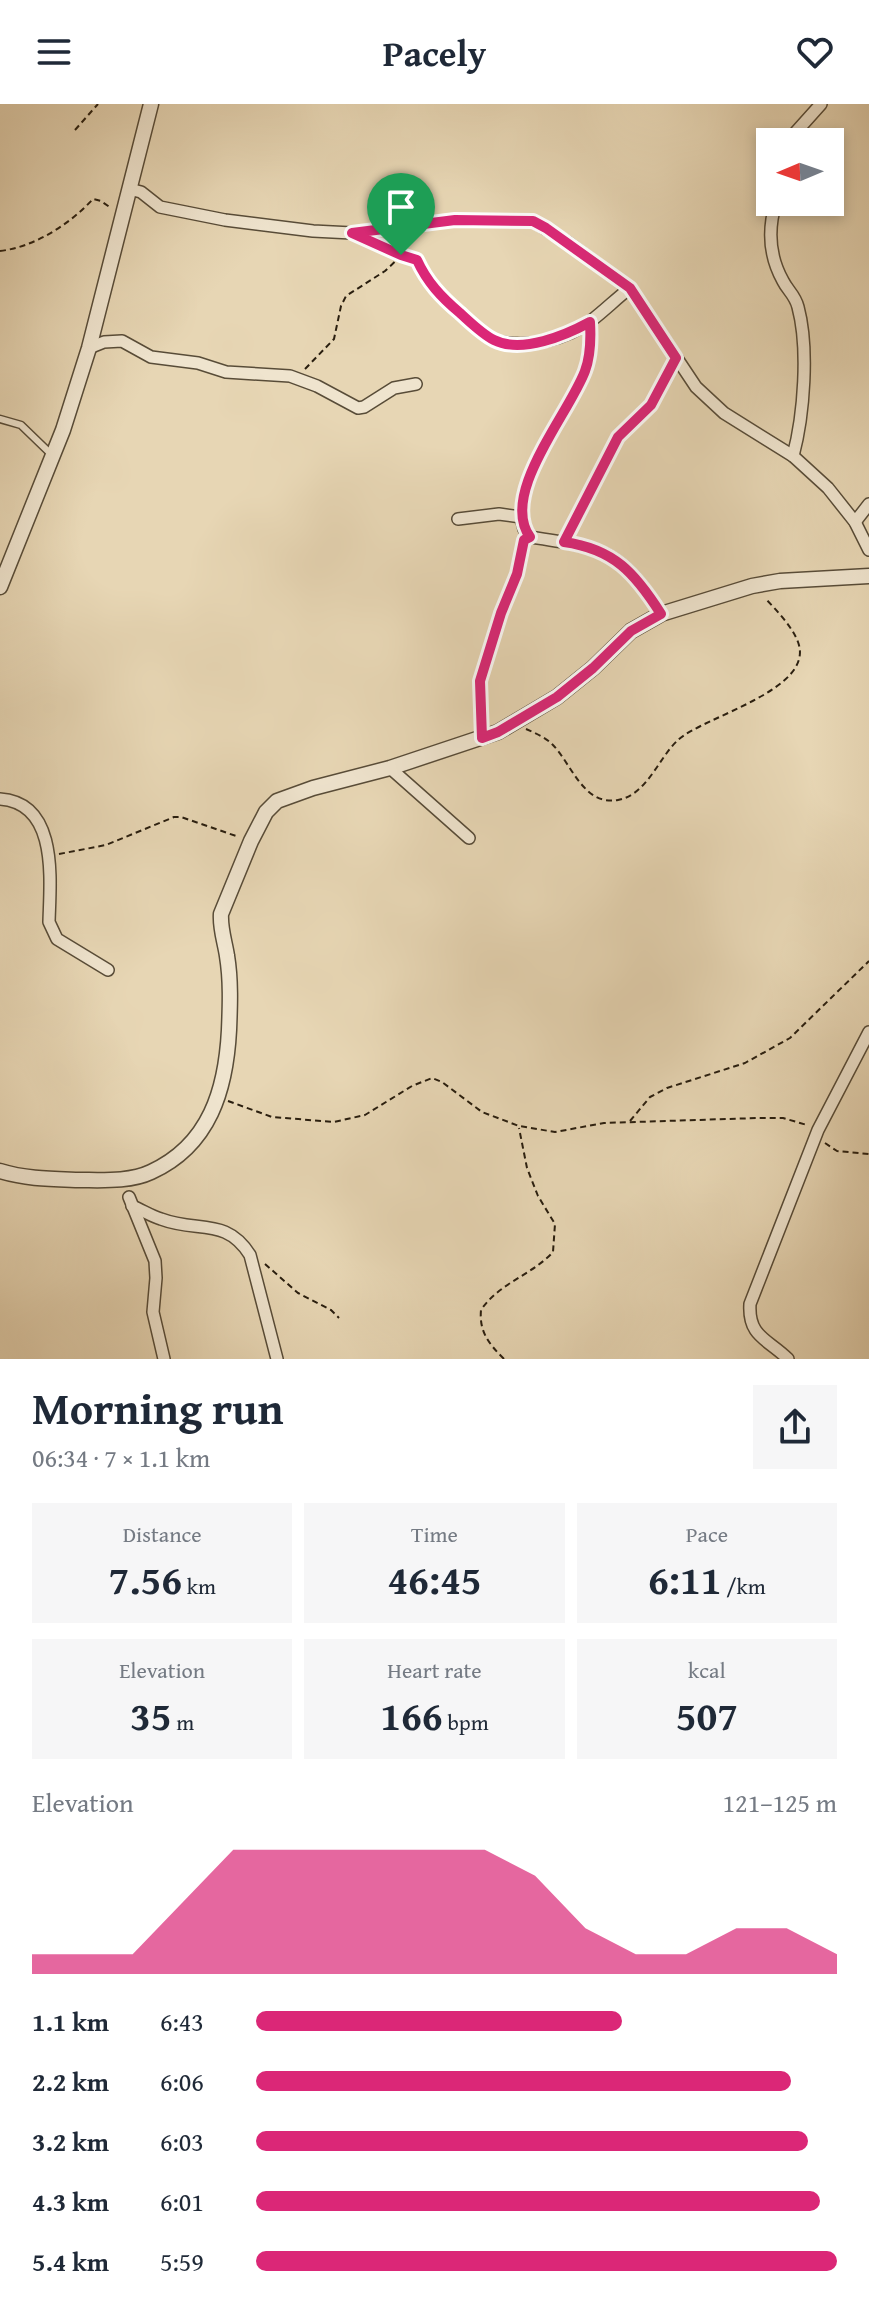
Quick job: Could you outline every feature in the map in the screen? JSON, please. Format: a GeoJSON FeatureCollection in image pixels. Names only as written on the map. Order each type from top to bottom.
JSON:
{"type":"FeatureCollection","features":[{"type":"Feature","properties":{"kind":"street"},"geometry":{"type":"LineString","coordinates":[[0,587],[53,456],[89,348],[151,104]]}},
{"type":"Feature","properties":{"kind":"street"},"geometry":{"type":"LineString","coordinates":[[800,128],[821,104]]}},
{"type":"Feature","properties":{"kind":"street"},"geometry":{"type":"LineString","coordinates":[[129,189],[141,192],[160,207],[173,210],[313,231],[352,233],[455,220],[533,221],[630,288],[696,387],[724,413],[793,456],[828,488],[855,522],[869,550]]}},
{"type":"Feature","properties":{"kind":"street"},"geometry":{"type":"LineString","coordinates":[[773,216],[769,235],[778,271],[797,302],[805,357],[801,428],[793,456]]}},
{"type":"Feature","properties":{"kind":"street"},"geometry":{"type":"LineString","coordinates":[[496,341],[516,344],[555,339],[590,322],[630,288]]}},
{"type":"Feature","properties":{"kind":"street"},"geometry":{"type":"LineString","coordinates":[[89,348],[104,342],[122,341],[151,357],[198,363],[226,372],[295,378],[358,408],[394,388],[416,384]]}},
{"type":"Feature","properties":{"kind":"street"},"geometry":{"type":"LineString","coordinates":[[855,522],[869,504]]}},
{"type":"Feature","properties":{"kind":"street"},"geometry":{"type":"LineString","coordinates":[[458,519],[499,514],[521,517],[530,537],[588,547],[621,562],[661,614]]}},
{"type":"Feature","properties":{"kind":"street"},"geometry":{"type":"LineString","coordinates":[[0,1171],[44,1180],[109,1180],[149,1173],[174,1159],[203,1129],[219,1098],[225,1066],[229,1017],[227,958],[221,914],[251,841],[266,812],[277,801],[482,738],[515,722],[576,682],[631,631],[661,614],[752,586],[780,581],[869,576]]}},
{"type":"Feature","properties":{"kind":"street"},"geometry":{"type":"LineString","coordinates":[[390,768],[469,838]]}},
{"type":"Feature","properties":{"kind":"street"},"geometry":{"type":"LineString","coordinates":[[0,799],[25,807],[35,818],[51,855],[49,922],[52,932],[57,939],[108,970]]}},
{"type":"Feature","properties":{"kind":"street"},"geometry":{"type":"LineString","coordinates":[[788,1359],[753,1328],[749,1317],[750,1304],[818,1130],[869,1032]]}},
{"type":"Feature","properties":{"kind":"street"},"geometry":{"type":"LineString","coordinates":[[164,1359],[153,1312],[155,1261],[131,1201],[160,1219],[234,1234],[250,1255],[277,1359]]}},
{"type":"Feature","properties":{"kind":"lane"},"geometry":{"type":"LineString","coordinates":[[0,419],[21,425],[53,456]]}},
{"type":"Feature","properties":{"kind":"path"},"geometry":{"type":"LineString","coordinates":[[75,130],[98,104]]}},
{"type":"Feature","properties":{"kind":"path"},"geometry":{"type":"LineString","coordinates":[[0,251],[28,245],[76,216],[93,199],[122,215]]}},
{"type":"Feature","properties":{"kind":"path"},"geometry":{"type":"LineString","coordinates":[[352,233],[417,260],[440,295],[496,341]]}},
{"type":"Feature","properties":{"kind":"path"},"geometry":{"type":"LineString","coordinates":[[295,378],[334,339],[344,299],[385,271],[401,255]]}},
{"type":"Feature","properties":{"kind":"path"},"geometry":{"type":"LineString","coordinates":[[521,517],[528,481],[585,372],[591,346],[590,322]]}},
{"type":"Feature","properties":{"kind":"path"},"geometry":{"type":"LineString","coordinates":[[564,542],[618,437],[651,405],[676,358]]}},
{"type":"Feature","properties":{"kind":"path"},"geometry":{"type":"LineString","coordinates":[[482,738],[480,681],[517,574],[524,540],[530,537]]}},
{"type":"Feature","properties":{"kind":"path"},"geometry":{"type":"LineString","coordinates":[[515,722],[550,742],[587,791],[604,799],[620,800],[649,778],[678,740],[697,727],[764,696],[789,678],[798,657],[798,641],[772,606],[752,586]]}},
{"type":"Feature","properties":{"kind":"path"},"geometry":{"type":"LineString","coordinates":[[51,855],[106,845],[174,817],[251,841]]}},
{"type":"Feature","properties":{"kind":"path"},"geometry":{"type":"LineString","coordinates":[[628,1122],[650,1097],[667,1088],[745,1063],[790,1038],[869,961]]}},
{"type":"Feature","properties":{"kind":"path"},"geometry":{"type":"LineString","coordinates":[[219,1098],[272,1117],[334,1122],[365,1115],[402,1091],[432,1078],[482,1112],[519,1126],[555,1132],[604,1123],[783,1118],[818,1130],[822,1140],[837,1151],[869,1154]]}},
{"type":"Feature","properties":{"kind":"path"},"geometry":{"type":"LineString","coordinates":[[504,1359],[490,1345],[483,1332],[481,1310],[512,1281],[535,1269],[553,1252],[555,1224],[538,1196],[527,1168],[519,1126]]}},
{"type":"Feature","properties":{"kind":"path"},"geometry":{"type":"LineString","coordinates":[[250,1255],[264,1263],[298,1293],[331,1310],[339,1318]]}},
{"type":"Feature","properties":{"kind":"route"},"geometry":{"type":"LineString","coordinates":[[455,220],[533,221],[624,282],[676,358],[651,405],[618,437],[564,542],[580,544],[621,562],[661,614],[631,631],[557,697],[498,732],[482,738],[480,681],[501,613],[513,587],[524,540],[530,537],[521,517],[528,481],[585,372],[591,346],[590,322],[555,339],[536,343],[496,341],[440,295],[417,260],[401,255],[352,233],[455,220]]}}]}
